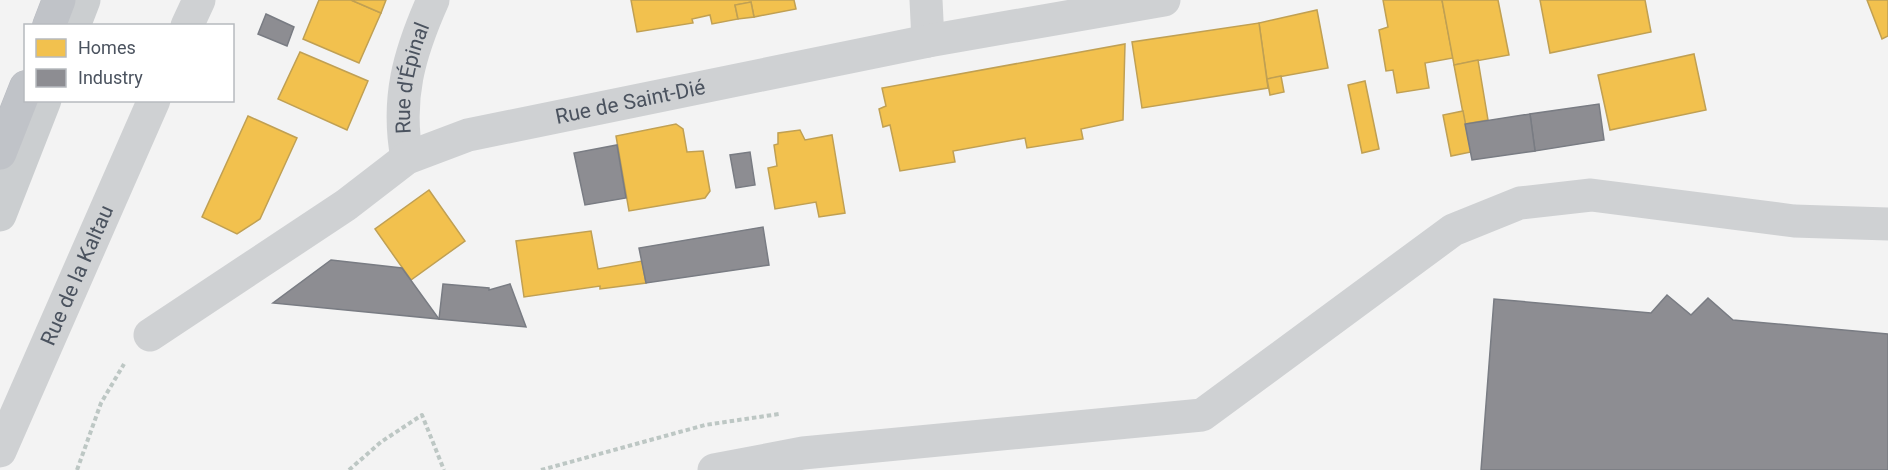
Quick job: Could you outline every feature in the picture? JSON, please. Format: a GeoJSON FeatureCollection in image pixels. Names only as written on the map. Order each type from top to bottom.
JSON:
{"type":"FeatureCollection","features":[{"type":"Feature","properties":{"kind":"highway"},"geometry":{"type":"LineString","coordinates":[[51,24],[59,0]]}},
{"type":"Feature","properties":{"kind":"highway"},"geometry":{"type":"LineString","coordinates":[[0,153],[24,92]]}},
{"type":"Feature","properties":{"kind":"main road"},"geometry":{"type":"LineString","coordinates":[[75,24],[84,0]]}},
{"type":"Feature","properties":{"kind":"main road"},"geometry":{"type":"LineString","coordinates":[[0,215],[44,102]]}},
{"type":"Feature","properties":{"kind":"street"},"geometry":{"type":"LineString","coordinates":[[188,24],[198,0]]}},
{"type":"Feature","properties":{"kind":"street","name":"Rue d'Épinal"},"geometry":{"type":"LineString","coordinates":[[407,158],[402,130],[402,95],[410,62],[433,0]]}},
{"type":"Feature","properties":{"kind":"street"},"geometry":{"type":"LineString","coordinates":[[926,0],[928,40]]}},
{"type":"Feature","properties":{"kind":"street","name":"Rue de Saint-Dié"},"geometry":{"type":"LineString","coordinates":[[150,335],[346,205],[407,158],[468,135],[928,40],[1164,0]]}},
{"type":"Feature","properties":{"kind":"street","name":"Rue de la Kaltau"},"geometry":{"type":"LineString","coordinates":[[0,451],[153,102]]}},
{"type":"Feature","properties":{"kind":"street"},"geometry":{"type":"LineString","coordinates":[[714,470],[803,453],[1202,415],[1452,230],[1520,203],[1591,195],[1794,221],[1888,224]]}},
{"type":"Feature","properties":{"kind":"path"},"geometry":{"type":"LineString","coordinates":[[77,470],[101,403],[118,372],[150,335]]}},
{"type":"Feature","properties":{"kind":"path"},"geometry":{"type":"LineString","coordinates":[[541,470],[705,425],[790,412]]}},
{"type":"Feature","properties":{"kind":"path"},"geometry":{"type":"LineString","coordinates":[[349,470],[381,442],[422,415],[444,470]]}},
{"type":"Feature","properties":{"kind":"building: Homes"},"geometry":{"type":"Polygon","coordinates":[[[319,0],[351,0],[381,13],[359,63],[303,39],[319,0]]]}},
{"type":"Feature","properties":{"kind":"building: Homes"},"geometry":{"type":"Polygon","coordinates":[[[351,0],[386,0],[381,13],[351,0]]]}},
{"type":"Feature","properties":{"kind":"building: Homes"},"geometry":{"type":"Polygon","coordinates":[[[631,0],[794,0],[796,9],[754,17],[751,2],[735,5],[738,19],[712,24],[710,15],[692,19],[693,23],[637,32],[631,0]]]}},
{"type":"Feature","properties":{"kind":"building: Homes"},"geometry":{"type":"Polygon","coordinates":[[[1383,0],[1442,0],[1453,58],[1425,63],[1429,88],[1397,93],[1393,70],[1386,71],[1379,30],[1388,27],[1383,0]]]}},
{"type":"Feature","properties":{"kind":"building: Homes"},"geometry":{"type":"Polygon","coordinates":[[[1442,0],[1498,0],[1509,55],[1454,65],[1442,0]]]}},
{"type":"Feature","properties":{"kind":"building: Homes"},"geometry":{"type":"Polygon","coordinates":[[[1540,0],[1645,0],[1651,32],[1550,53],[1540,0]]]}},
{"type":"Feature","properties":{"kind":"building: Homes"},"geometry":{"type":"Polygon","coordinates":[[[1867,0],[1888,0],[1888,36],[1882,39],[1867,0]]]}},
{"type":"Feature","properties":{"kind":"building: Homes"},"geometry":{"type":"Polygon","coordinates":[[[751,2],[754,17],[738,19],[735,5],[751,2]]]}},
{"type":"Feature","properties":{"kind":"building: Homes"},"geometry":{"type":"Polygon","coordinates":[[[1317,10],[1328,68],[1267,79],[1259,23],[1317,10]]]}},
{"type":"Feature","properties":{"kind":"building: Homes"},"geometry":{"type":"Polygon","coordinates":[[[1259,23],[1268,88],[1142,108],[1132,42],[1259,23]]]}},
{"type":"Feature","properties":{"kind":"building: Homes"},"geometry":{"type":"Polygon","coordinates":[[[1125,44],[1123,120],[1081,129],[1083,139],[1027,148],[1025,138],[953,151],[955,162],[900,171],[890,125],[883,127],[879,109],[886,106],[882,88],[1125,44]]]}},
{"type":"Feature","properties":{"kind":"building: Homes"},"geometry":{"type":"Polygon","coordinates":[[[300,52],[368,81],[347,130],[278,99],[300,52]]]}},
{"type":"Feature","properties":{"kind":"building: Homes"},"geometry":{"type":"Polygon","coordinates":[[[1694,54],[1706,110],[1610,130],[1598,75],[1694,54]]]}},
{"type":"Feature","properties":{"kind":"building: Homes"},"geometry":{"type":"Polygon","coordinates":[[[1478,60],[1488,120],[1465,124],[1454,65],[1478,60]]]}},
{"type":"Feature","properties":{"kind":"building: Homes"},"geometry":{"type":"Polygon","coordinates":[[[1281,76],[1284,92],[1270,95],[1267,79],[1281,76]]]}},
{"type":"Feature","properties":{"kind":"building: Homes"},"geometry":{"type":"Polygon","coordinates":[[[1365,81],[1379,149],[1362,153],[1348,85],[1365,81]]]}},
{"type":"Feature","properties":{"kind":"building: Homes"},"geometry":{"type":"Polygon","coordinates":[[[1463,111],[1471,152],[1451,156],[1443,115],[1463,111]]]}},
{"type":"Feature","properties":{"kind":"building: Homes"},"geometry":{"type":"Polygon","coordinates":[[[248,116],[297,138],[260,219],[237,234],[202,217],[248,116]]]}},
{"type":"Feature","properties":{"kind":"building: Homes"},"geometry":{"type":"Polygon","coordinates":[[[676,124],[683,129],[687,152],[703,151],[710,191],[705,198],[629,211],[616,136],[676,124]]]}},
{"type":"Feature","properties":{"kind":"building: Homes"},"geometry":{"type":"Polygon","coordinates":[[[800,130],[805,140],[832,135],[845,213],[819,217],[816,202],[775,209],[768,168],[777,166],[774,145],[778,144],[778,133],[800,130]]]}},
{"type":"Feature","properties":{"kind":"building: Homes"},"geometry":{"type":"Polygon","coordinates":[[[429,190],[465,241],[411,280],[375,229],[429,190]]]}},
{"type":"Feature","properties":{"kind":"building: Homes"},"geometry":{"type":"Polygon","coordinates":[[[591,231],[598,269],[642,261],[646,283],[600,289],[600,286],[524,297],[516,241],[591,231]]]}},
{"type":"Feature","properties":{"kind":"building: Industry"},"geometry":{"type":"Polygon","coordinates":[[[266,14],[294,27],[287,46],[258,34],[266,14]]]}},
{"type":"Feature","properties":{"kind":"building: Industry"},"geometry":{"type":"Polygon","coordinates":[[[1599,104],[1604,140],[1535,151],[1530,114],[1599,104]]]}},
{"type":"Feature","properties":{"kind":"building: Industry"},"geometry":{"type":"Polygon","coordinates":[[[1530,114],[1535,151],[1472,160],[1465,124],[1530,114]]]}},
{"type":"Feature","properties":{"kind":"building: Industry"},"geometry":{"type":"Polygon","coordinates":[[[617,145],[626,198],[585,205],[574,153],[617,145]]]}},
{"type":"Feature","properties":{"kind":"building: Industry"},"geometry":{"type":"Polygon","coordinates":[[[750,152],[755,185],[736,188],[730,155],[750,152]]]}},
{"type":"Feature","properties":{"kind":"building: Industry"},"geometry":{"type":"Polygon","coordinates":[[[763,227],[769,265],[646,283],[639,248],[763,227]]]}},
{"type":"Feature","properties":{"kind":"building: Industry"},"geometry":{"type":"Polygon","coordinates":[[[331,260],[402,268],[439,319],[273,303],[331,260]]]}},
{"type":"Feature","properties":{"kind":"building: Industry"},"geometry":{"type":"Polygon","coordinates":[[[443,284],[489,288],[489,290],[510,284],[526,327],[439,319],[443,284]]]}},
{"type":"Feature","properties":{"kind":"building: Industry"},"geometry":{"type":"Polygon","coordinates":[[[1667,295],[1691,315],[1708,298],[1733,320],[1888,334],[1888,470],[1481,470],[1494,299],[1651,313],[1667,295]]]}}]}
